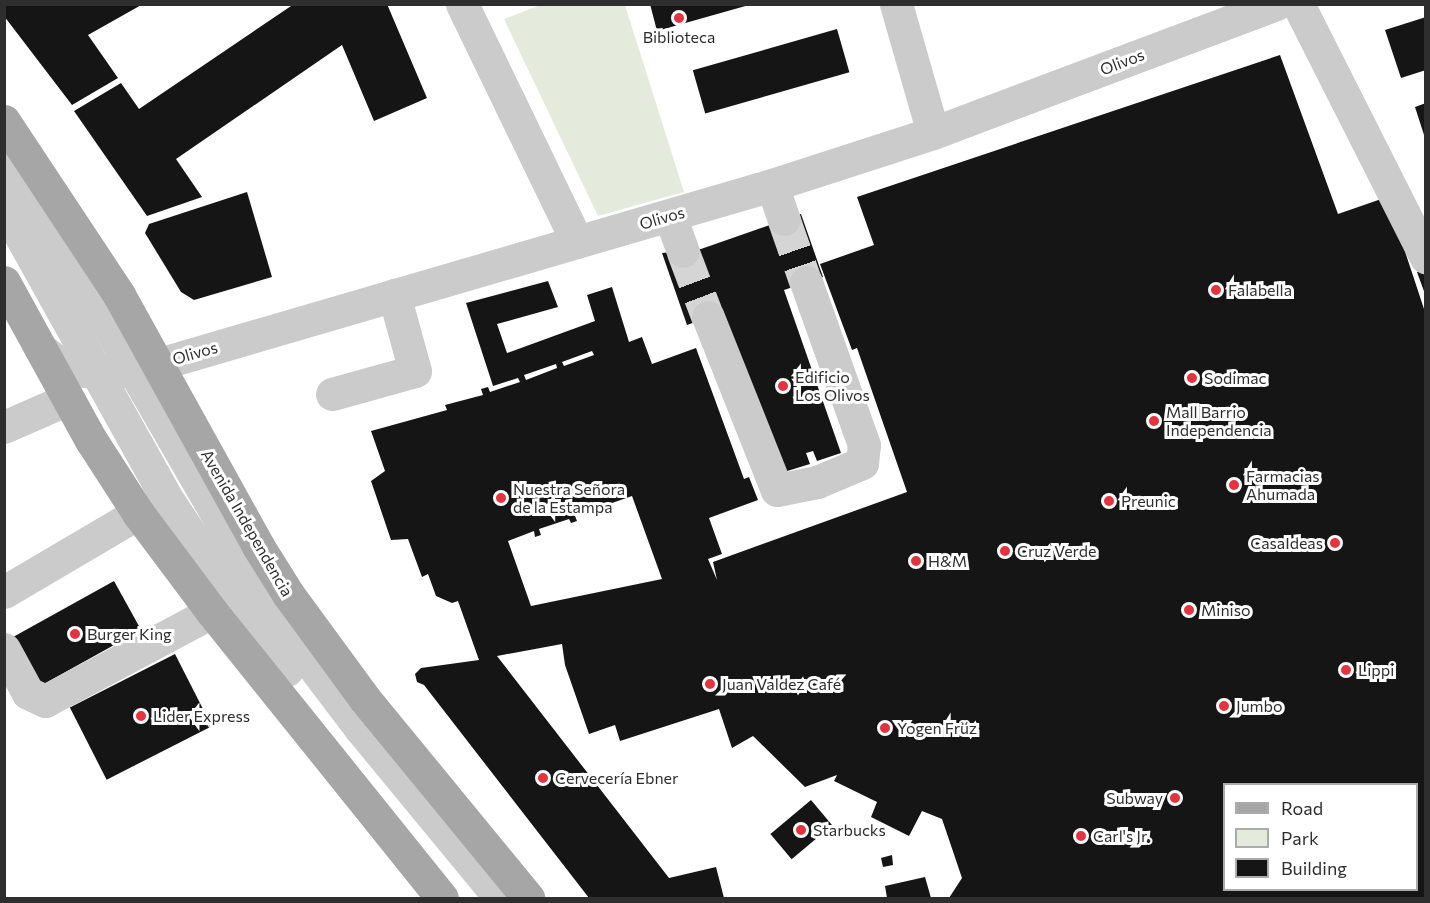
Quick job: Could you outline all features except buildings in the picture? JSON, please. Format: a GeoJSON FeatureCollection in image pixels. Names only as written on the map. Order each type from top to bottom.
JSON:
{"type":"FeatureCollection","features":[{"type":"Feature","properties":{"kind":"main road","name":"Avenida Independencia"},"geometry":{"type":"LineString","coordinates":[[4,121],[119,295],[146,367],[258,546],[325,647],[528,898]]}},
{"type":"Feature","properties":{"kind":"main road"},"geometry":{"type":"LineString","coordinates":[[4,282],[68,399],[138,513],[212,612],[442,898]]}},
{"type":"Feature","properties":{"kind":"street"},"geometry":{"type":"LineString","coordinates":[[462,4],[577,242]]}},
{"type":"Feature","properties":{"kind":"street"},"geometry":{"type":"LineString","coordinates":[[896,4],[933,133]]}},
{"type":"Feature","properties":{"kind":"street","name":"Olivos"},"geometry":{"type":"LineString","coordinates":[[40,348],[74,368],[99,372],[146,367],[772,185],[933,133],[1276,4]]}},
{"type":"Feature","properties":{"kind":"street"},"geometry":{"type":"LineString","coordinates":[[1298,4],[1425,257]]}},
{"type":"Feature","properties":{"kind":"street"},"geometry":{"type":"LineString","coordinates":[[4,164],[146,367],[278,621],[395,772],[500,898]]}},
{"type":"Feature","properties":{"kind":"street"},"geometry":{"type":"LineString","coordinates":[[772,185],[784,219]]}},
{"type":"Feature","properties":{"kind":"street"},"geometry":{"type":"LineString","coordinates":[[4,206],[99,372],[169,502],[239,607],[476,898]]}},
{"type":"Feature","properties":{"kind":"street"},"geometry":{"type":"LineString","coordinates":[[670,216],[683,251]]}},
{"type":"Feature","properties":{"kind":"street"},"geometry":{"type":"LineString","coordinates":[[708,317],[777,490],[817,482],[862,463],[864,445],[806,282]]}},
{"type":"Feature","properties":{"kind":"street"},"geometry":{"type":"LineString","coordinates":[[332,394],[415,371],[394,295]]}},
{"type":"Feature","properties":{"kind":"street"},"geometry":{"type":"LineString","coordinates":[[4,427],[68,399]]}},
{"type":"Feature","properties":{"kind":"street"},"geometry":{"type":"LineString","coordinates":[[4,592],[138,513]]}},
{"type":"Feature","properties":{"kind":"street"},"geometry":{"type":"LineString","coordinates":[[4,649],[28,693],[45,701],[212,612]]}},
{"type":"Feature","properties":{"kind":"green space"},"geometry":{"type":"Polygon","coordinates":[[[543,4],[625,5],[684,192],[598,216],[504,19],[543,4]]]}},
{"type":"Feature","properties":{"kind":"tunnel"},"geometry":{"type":"LineString","coordinates":[[784,219],[806,282]]}},
{"type":"Feature","properties":{"kind":"tunnel"},"geometry":{"type":"LineString","coordinates":[[683,251],[708,317]]}},
{"type":"Feature","properties":{"kind":"place","name":"Biblioteca"},"geometry":{"type":"Point","coordinates":[679,18]}},
{"type":"Feature","properties":{"kind":"place","name":"Falabella"},"geometry":{"type":"Point","coordinates":[1216,290]}},
{"type":"Feature","properties":{"kind":"place","name":"Sodimac"},"geometry":{"type":"Point","coordinates":[1192,378]}},
{"type":"Feature","properties":{"kind":"place","name":"Edificio Los Olivos"},"geometry":{"type":"Point","coordinates":[783,386]}},
{"type":"Feature","properties":{"kind":"place","name":"Mall Barrio Independencia"},"geometry":{"type":"Point","coordinates":[1154,421]}},
{"type":"Feature","properties":{"kind":"place","name":"Farmacias Ahumada"},"geometry":{"type":"Point","coordinates":[1234,485]}},
{"type":"Feature","properties":{"kind":"place","name":"Nuestra Señora de la Estampa"},"geometry":{"type":"Point","coordinates":[501,498]}},
{"type":"Feature","properties":{"kind":"place","name":"Preunic"},"geometry":{"type":"Point","coordinates":[1109,501]}},
{"type":"Feature","properties":{"kind":"place","name":"CasaIdeas"},"geometry":{"type":"Point","coordinates":[1335,543]}},
{"type":"Feature","properties":{"kind":"place","name":"Cruz Verde"},"geometry":{"type":"Point","coordinates":[1005,551]}},
{"type":"Feature","properties":{"kind":"place","name":"H&M"},"geometry":{"type":"Point","coordinates":[916,561]}},
{"type":"Feature","properties":{"kind":"place","name":"Miniso"},"geometry":{"type":"Point","coordinates":[1189,610]}},
{"type":"Feature","properties":{"kind":"place","name":"Burger King"},"geometry":{"type":"Point","coordinates":[75,634]}},
{"type":"Feature","properties":{"kind":"place","name":"Lippi"},"geometry":{"type":"Point","coordinates":[1346,670]}},
{"type":"Feature","properties":{"kind":"place","name":"Juan Valdez Café"},"geometry":{"type":"Point","coordinates":[710,684]}},
{"type":"Feature","properties":{"kind":"place","name":"Jumbo"},"geometry":{"type":"Point","coordinates":[1224,706]}},
{"type":"Feature","properties":{"kind":"place","name":"Lider Express"},"geometry":{"type":"Point","coordinates":[141,716]}},
{"type":"Feature","properties":{"kind":"place","name":"Yogen Früz"},"geometry":{"type":"Point","coordinates":[885,728]}},
{"type":"Feature","properties":{"kind":"place","name":"Cervecería Ebner"},"geometry":{"type":"Point","coordinates":[543,778]}},
{"type":"Feature","properties":{"kind":"place","name":"Subway"},"geometry":{"type":"Point","coordinates":[1175,798]}},
{"type":"Feature","properties":{"kind":"place","name":"Starbucks"},"geometry":{"type":"Point","coordinates":[801,830]}},
{"type":"Feature","properties":{"kind":"place","name":"Carl's Jr."},"geometry":{"type":"Point","coordinates":[1081,836]}}]}
